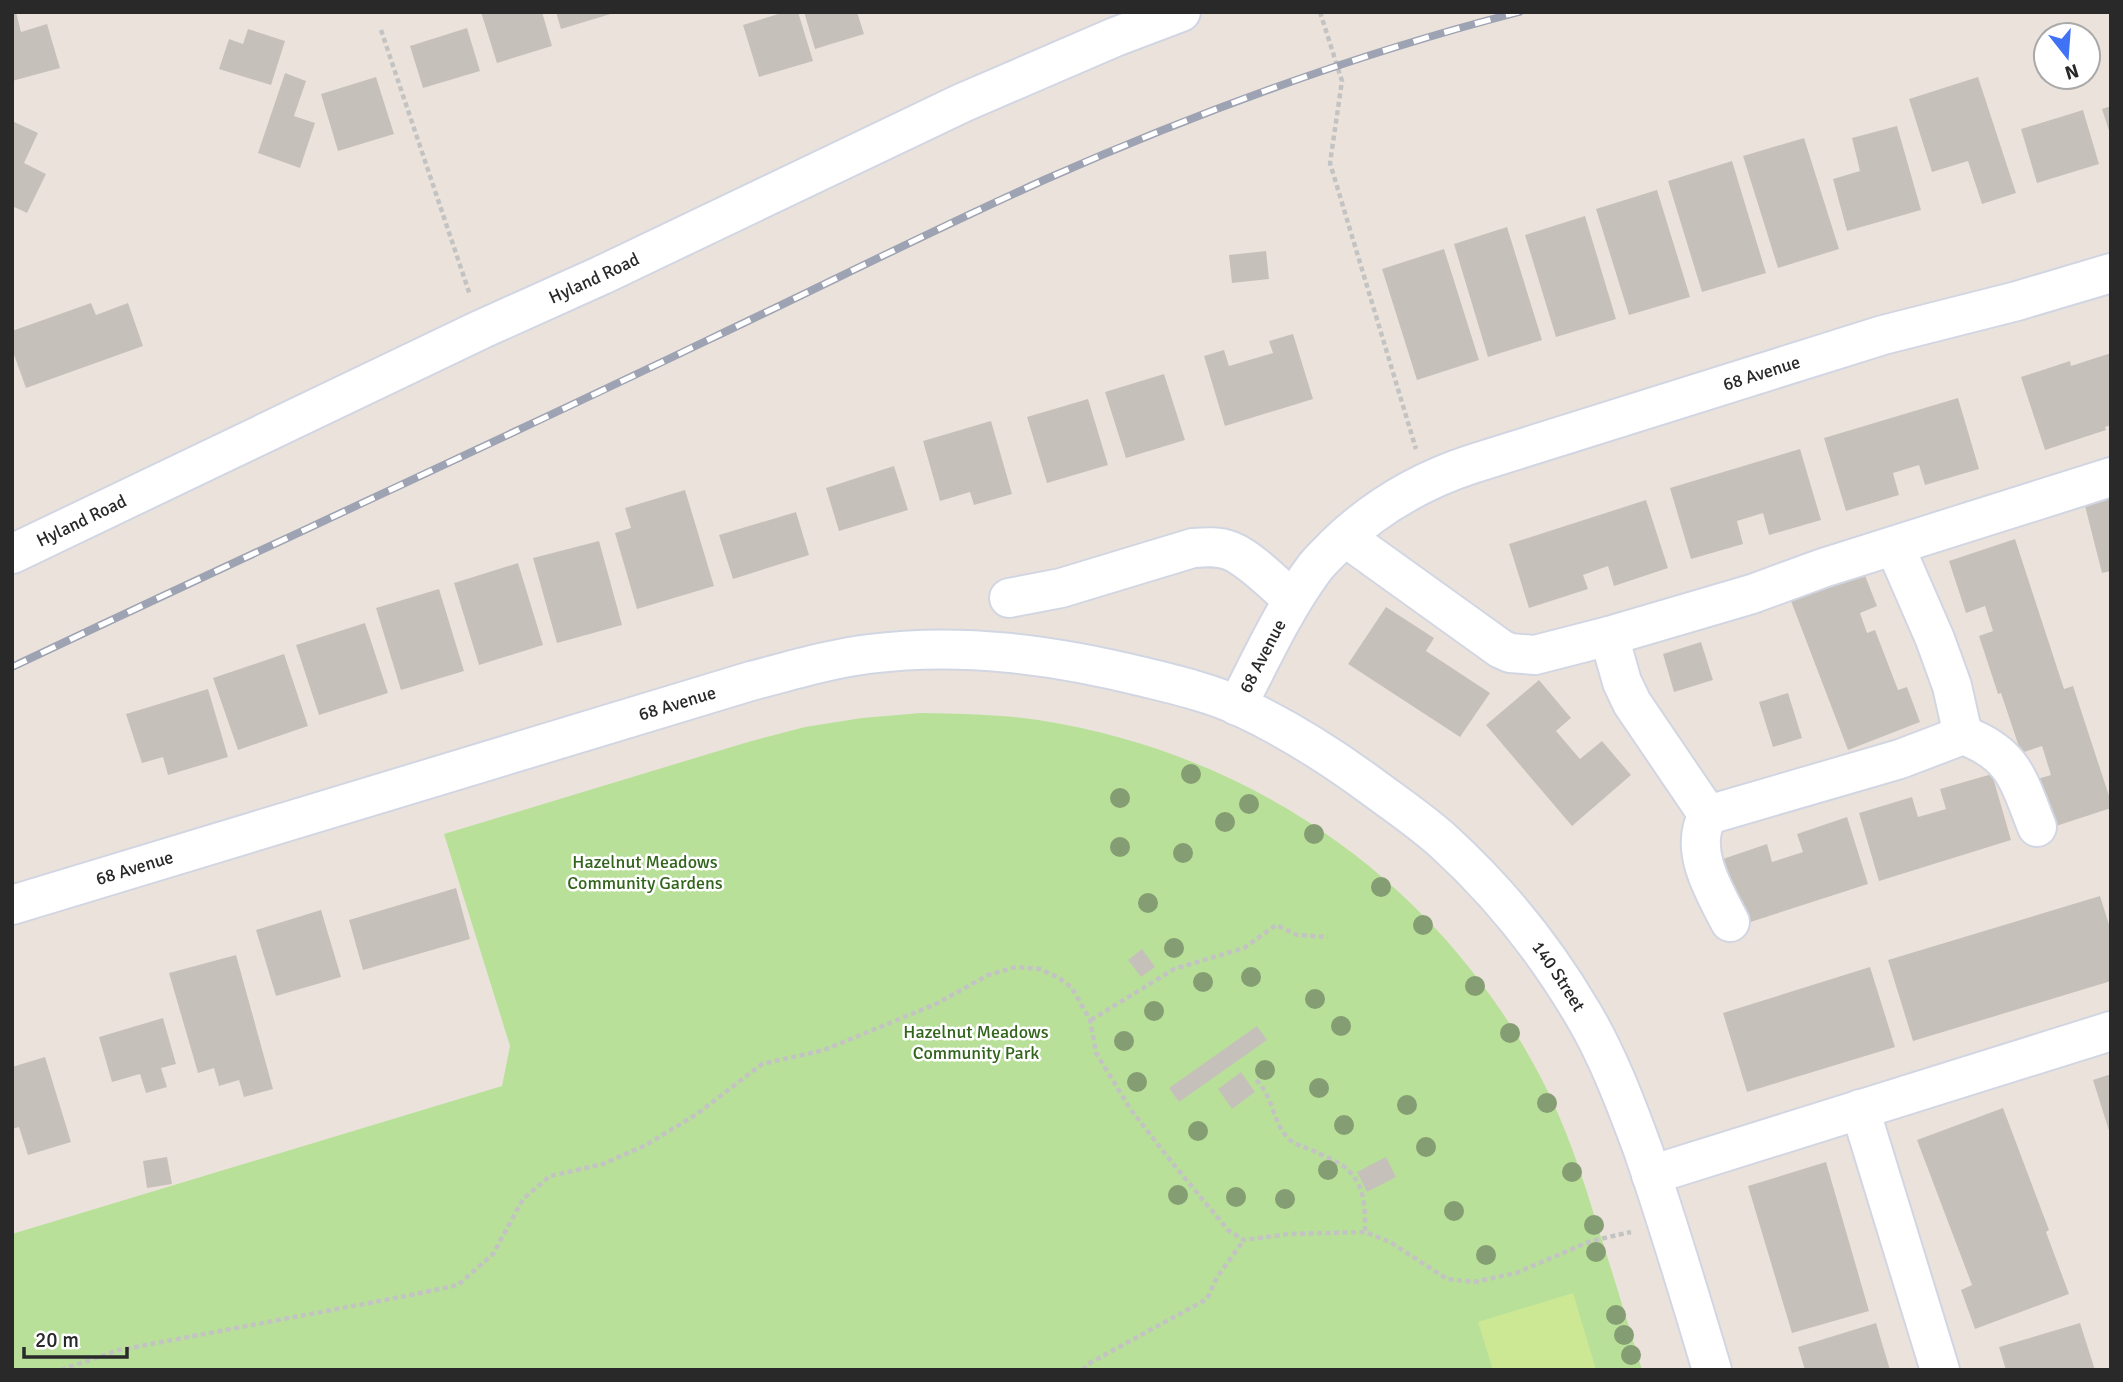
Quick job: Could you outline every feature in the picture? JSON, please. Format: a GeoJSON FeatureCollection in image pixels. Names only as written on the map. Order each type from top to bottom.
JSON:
{"type":"FeatureCollection","features":[{"type":"Feature","properties":{"kind":"street","name":"Hyland Road"},"geometry":{"type":"LineString","coordinates":[[12,554],[962,103],[1115,37],[1181,12]]}},
{"type":"Feature","properties":{"kind":"street","name":"68 Avenue"},"geometry":{"type":"LineString","coordinates":[[12,905],[751,681],[824,661],[872,653],[990,650],[1038,655],[1092,664],[1171,683],[1237,706],[1293,600],[1315,567],[1362,522],[1402,494],[1448,472],[1883,335],[2017,301],[2111,273]]}},
{"type":"Feature","properties":{"kind":"street"},"geometry":{"type":"LineString","coordinates":[[1345,537],[1500,649],[1523,655],[1547,653],[1752,594],[1823,568],[2111,477]]}},
{"type":"Feature","properties":{"kind":"street","name":"68 Avenue"},"geometry":{"type":"LineString","coordinates":[[1009,598],[1061,587],[1193,548],[1214,547],[1239,556],[1293,600]]}},
{"type":"Feature","properties":{"kind":"street"},"geometry":{"type":"LineString","coordinates":[[1895,547],[1935,639],[1952,686],[1963,735]]}},
{"type":"Feature","properties":{"kind":"street"},"geometry":{"type":"LineString","coordinates":[[1609,636],[1622,682],[1632,703],[1708,815]]}},
{"type":"Feature","properties":{"kind":"street","name":"140 Street"},"geometry":{"type":"LineString","coordinates":[[1237,706],[1302,740],[1350,771],[1441,839],[1486,882],[1526,929],[1557,972],[1586,1017],[1630,1116],[1668,1222],[1712,1370]]}},
{"type":"Feature","properties":{"kind":"street"},"geometry":{"type":"LineString","coordinates":[[1730,922],[1716,895],[1701,854],[1701,827],[1708,815],[1899,759],[1963,735],[1982,742],[1999,753],[2021,787],[2037,827]]}},
{"type":"Feature","properties":{"kind":"street"},"geometry":{"type":"LineString","coordinates":[[1651,1175],[2111,1031]]}},
{"type":"Feature","properties":{"kind":"street"},"geometry":{"type":"LineString","coordinates":[[1860,1109],[1940,1370]]}},
{"type":"Feature","properties":{"kind":"path"},"geometry":{"type":"LineString","coordinates":[[1320,12],[1342,81],[1330,163],[1418,456]]}},
{"type":"Feature","properties":{"kind":"path"},"geometry":{"type":"LineString","coordinates":[[381,30],[471,296]]}},
{"type":"Feature","properties":{"kind":"path"},"geometry":{"type":"LineString","coordinates":[[1090,1020],[1174,969],[1244,948],[1276,925],[1297,936],[1328,937]]}},
{"type":"Feature","properties":{"kind":"path"},"geometry":{"type":"LineString","coordinates":[[61,1370],[119,1350],[458,1285],[493,1254],[523,1199],[550,1177],[603,1164],[646,1145],[697,1114],[762,1064],[824,1050],[936,1004],[988,975],[1016,967],[1040,969],[1072,988],[1090,1020],[1096,1053],[1131,1110],[1228,1230],[1244,1240],[1289,1234],[1364,1232],[1390,1242],[1447,1279],[1474,1282],[1517,1273],[1591,1241],[1638,1230]]}},
{"type":"Feature","properties":{"kind":"path"},"geometry":{"type":"LineString","coordinates":[[1256,1080],[1262,1086],[1285,1136],[1295,1144],[1349,1170],[1361,1189],[1366,1205],[1364,1232]]}},
{"type":"Feature","properties":{"kind":"path"},"geometry":{"type":"LineString","coordinates":[[1083,1370],[1088,1364],[1207,1299],[1217,1277],[1244,1240]]}},
{"type":"Feature","properties":{"kind":"green space","name":"Hazelnut Meadows Community Park"},"geometry":{"type":"Polygon","coordinates":[[[921,713],[994,715],[1038,720],[1117,737],[1193,762],[1265,796],[1332,838],[1394,887],[1449,944],[1498,1007],[1540,1076],[1558,1113],[1580,1172],[1642,1370],[12,1370],[12,1234],[502,1086],[510,1046],[444,834],[805,727],[862,718],[921,713]]]}},
{"type":"Feature","properties":{"kind":"green space"},"geometry":{"type":"Polygon","coordinates":[[[1573,1293],[1596,1370],[1493,1370],[1478,1322],[1573,1293]]]}},
{"type":"Feature","properties":{"kind":"building"},"geometry":{"type":"Polygon","coordinates":[[[12,12],[16,12],[21,32],[47,24],[60,68],[12,81],[12,12]]]}},
{"type":"Feature","properties":{"kind":"building"},"geometry":{"type":"Polygon","coordinates":[[[481,12],[542,12],[552,46],[497,63],[481,12]]]}},
{"type":"Feature","properties":{"kind":"building"},"geometry":{"type":"Polygon","coordinates":[[[556,12],[614,12],[614,13],[561,29],[556,12]]]}},
{"type":"Feature","properties":{"kind":"building"},"geometry":{"type":"Polygon","coordinates":[[[785,12],[798,12],[813,61],[759,77],[743,25],[785,12]]]}},
{"type":"Feature","properties":{"kind":"building"},"geometry":{"type":"Polygon","coordinates":[[[804,12],[857,12],[864,34],[815,49],[804,12]]]}},
{"type":"Feature","properties":{"kind":"building"},"geometry":{"type":"Polygon","coordinates":[[[467,28],[480,71],[423,88],[410,46],[467,28]]]}},
{"type":"Feature","properties":{"kind":"building"},"geometry":{"type":"Polygon","coordinates":[[[248,29],[285,41],[271,85],[219,69],[229,39],[243,44],[248,29]]]}},
{"type":"Feature","properties":{"kind":"building"},"geometry":{"type":"Polygon","coordinates":[[[285,73],[306,81],[294,116],[315,123],[300,168],[258,153],[285,73]]]}},
{"type":"Feature","properties":{"kind":"building"},"geometry":{"type":"Polygon","coordinates":[[[376,77],[394,134],[338,151],[321,94],[376,77]]]}},
{"type":"Feature","properties":{"kind":"building"},"geometry":{"type":"Polygon","coordinates":[[[1978,77],[2016,193],[1982,204],[1968,161],[1932,172],[1909,99],[1978,77]]]}},
{"type":"Feature","properties":{"kind":"building"},"geometry":{"type":"Polygon","coordinates":[[[2111,106],[2111,134],[2110,134],[2102,109],[2111,106]]]}},
{"type":"Feature","properties":{"kind":"building"},"geometry":{"type":"Polygon","coordinates":[[[2083,110],[2099,164],[2037,183],[2021,129],[2083,110]]]}},
{"type":"Feature","properties":{"kind":"building"},"geometry":{"type":"Polygon","coordinates":[[[12,121],[38,133],[24,163],[46,174],[27,213],[12,206],[12,121]]]}},
{"type":"Feature","properties":{"kind":"building"},"geometry":{"type":"Polygon","coordinates":[[[1897,126],[1921,210],[1847,231],[1833,179],[1860,171],[1852,138],[1897,126]]]}},
{"type":"Feature","properties":{"kind":"building"},"geometry":{"type":"Polygon","coordinates":[[[1804,138],[1839,249],[1778,268],[1743,156],[1804,138]]]}},
{"type":"Feature","properties":{"kind":"building"},"geometry":{"type":"Polygon","coordinates":[[[1732,161],[1766,273],[1702,292],[1668,181],[1732,161]]]}},
{"type":"Feature","properties":{"kind":"building"},"geometry":{"type":"Polygon","coordinates":[[[1657,190],[1690,297],[1629,315],[1596,209],[1657,190]]]}},
{"type":"Feature","properties":{"kind":"building"},"geometry":{"type":"Polygon","coordinates":[[[1585,216],[1616,319],[1556,337],[1525,235],[1585,216]]]}},
{"type":"Feature","properties":{"kind":"building"},"geometry":{"type":"Polygon","coordinates":[[[1507,227],[1542,340],[1488,357],[1454,244],[1507,227]]]}},
{"type":"Feature","properties":{"kind":"building"},"geometry":{"type":"Polygon","coordinates":[[[1444,249],[1479,360],[1417,380],[1382,269],[1444,249]]]}},
{"type":"Feature","properties":{"kind":"building"},"geometry":{"type":"Polygon","coordinates":[[[1266,251],[1269,279],[1232,283],[1229,255],[1266,251]]]}},
{"type":"Feature","properties":{"kind":"building"},"geometry":{"type":"Polygon","coordinates":[[[91,303],[96,315],[128,303],[143,346],[26,388],[12,349],[12,331],[91,303]]]}},
{"type":"Feature","properties":{"kind":"building"},"geometry":{"type":"Polygon","coordinates":[[[1293,334],[1313,399],[1225,426],[1204,356],[1224,350],[1229,366],[1273,353],[1269,341],[1293,334]]]}},
{"type":"Feature","properties":{"kind":"building"},"geometry":{"type":"Polygon","coordinates":[[[2111,353],[2111,425],[2105,427],[2106,430],[2045,450],[2021,377],[2070,361],[2071,366],[2111,353]]]}},
{"type":"Feature","properties":{"kind":"building"},"geometry":{"type":"Polygon","coordinates":[[[1164,374],[1185,440],[1126,458],[1105,392],[1164,374]]]}},
{"type":"Feature","properties":{"kind":"building"},"geometry":{"type":"Polygon","coordinates":[[[1958,398],[1979,469],[1925,485],[1919,465],[1893,473],[1899,495],[1846,511],[1824,438],[1958,398]]]}},
{"type":"Feature","properties":{"kind":"building"},"geometry":{"type":"Polygon","coordinates":[[[1088,399],[1108,465],[1047,483],[1027,417],[1088,399]]]}},
{"type":"Feature","properties":{"kind":"building"},"geometry":{"type":"Polygon","coordinates":[[[991,421],[1012,494],[974,505],[970,492],[940,501],[923,441],[991,421]]]}},
{"type":"Feature","properties":{"kind":"building"},"geometry":{"type":"Polygon","coordinates":[[[1800,449],[1821,520],[1769,535],[1763,513],[1737,521],[1743,544],[1691,559],[1670,488],[1800,449]]]}},
{"type":"Feature","properties":{"kind":"building"},"geometry":{"type":"Polygon","coordinates":[[[894,466],[908,510],[839,531],[826,488],[894,466]]]}},
{"type":"Feature","properties":{"kind":"building"},"geometry":{"type":"Polygon","coordinates":[[[685,490],[714,586],[637,609],[615,533],[631,528],[625,508],[685,490]]]}},
{"type":"Feature","properties":{"kind":"building"},"geometry":{"type":"Polygon","coordinates":[[[2111,495],[2111,571],[2102,573],[2084,502],[2111,495]]]}},
{"type":"Feature","properties":{"kind":"building"},"geometry":{"type":"Polygon","coordinates":[[[1646,500],[1668,568],[1614,586],[1608,566],[1583,575],[1588,589],[1529,608],[1509,544],[1646,500]]]}},
{"type":"Feature","properties":{"kind":"building"},"geometry":{"type":"Polygon","coordinates":[[[796,512],[809,555],[733,579],[719,535],[796,512]]]}},
{"type":"Feature","properties":{"kind":"building"},"geometry":{"type":"Polygon","coordinates":[[[2015,539],[2064,689],[2073,686],[2111,802],[2111,808],[2050,828],[2034,780],[2051,775],[2042,746],[2021,753],[1979,636],[1993,631],[1985,606],[1966,613],[1949,561],[2015,539]]]}},
{"type":"Feature","properties":{"kind":"building"},"geometry":{"type":"Polygon","coordinates":[[[599,541],[622,625],[557,643],[533,558],[599,541]]]}},
{"type":"Feature","properties":{"kind":"building"},"geometry":{"type":"Polygon","coordinates":[[[518,563],[543,645],[479,665],[454,583],[518,563]]]}},
{"type":"Feature","properties":{"kind":"building"},"geometry":{"type":"Polygon","coordinates":[[[1864,573],[1877,606],[1860,613],[1867,633],[1875,630],[1898,690],[1907,687],[1920,722],[1848,750],[1791,601],[1864,573]]]}},
{"type":"Feature","properties":{"kind":"building"},"geometry":{"type":"Polygon","coordinates":[[[439,589],[464,671],[401,690],[376,608],[439,589]]]}},
{"type":"Feature","properties":{"kind":"building"},"geometry":{"type":"Polygon","coordinates":[[[1386,607],[1434,638],[1426,651],[1490,693],[1460,737],[1348,664],[1386,607]]]}},
{"type":"Feature","properties":{"kind":"building"},"geometry":{"type":"Polygon","coordinates":[[[365,623],[388,693],[319,715],[296,645],[365,623]]]}},
{"type":"Feature","properties":{"kind":"building"},"geometry":{"type":"Polygon","coordinates":[[[1701,642],[1713,680],[1674,692],[1663,654],[1701,642]]]}},
{"type":"Feature","properties":{"kind":"building"},"geometry":{"type":"Polygon","coordinates":[[[284,654],[308,726],[238,750],[213,678],[284,654]]]}},
{"type":"Feature","properties":{"kind":"building"},"geometry":{"type":"Polygon","coordinates":[[[1539,680],[1571,718],[1556,731],[1580,759],[1602,741],[1631,775],[1572,826],[1486,725],[1539,680]]]}},
{"type":"Feature","properties":{"kind":"building"},"geometry":{"type":"Polygon","coordinates":[[[208,689],[228,757],[168,775],[163,757],[142,763],[126,714],[208,689]]]}},
{"type":"Feature","properties":{"kind":"building"},"geometry":{"type":"Polygon","coordinates":[[[1788,693],[1802,738],[1773,747],[1759,702],[1788,693]]]}},
{"type":"Feature","properties":{"kind":"building"},"geometry":{"type":"Polygon","coordinates":[[[1992,774],[2011,840],[1879,881],[1859,813],[1912,797],[1918,817],[1946,809],[1940,789],[1992,774]]]}},
{"type":"Feature","properties":{"kind":"building"},"geometry":{"type":"Polygon","coordinates":[[[1847,817],[1868,884],[1738,926],[1717,861],[1767,844],[1772,862],[1803,852],[1797,834],[1847,817]]]}},
{"type":"Feature","properties":{"kind":"building"},"geometry":{"type":"Polygon","coordinates":[[[456,888],[470,939],[363,970],[349,920],[456,888]]]}},
{"type":"Feature","properties":{"kind":"building"},"geometry":{"type":"Polygon","coordinates":[[[2100,896],[2111,931],[2111,981],[1913,1041],[1888,960],[2100,896]]]}},
{"type":"Feature","properties":{"kind":"building"},"geometry":{"type":"Polygon","coordinates":[[[321,910],[341,977],[276,996],[256,930],[321,910]]]}},
{"type":"Feature","properties":{"kind":"building"},"geometry":{"type":"Polygon","coordinates":[[[1142,949],[1155,967],[1141,977],[1128,960],[1142,949]]]}},
{"type":"Feature","properties":{"kind":"building"},"geometry":{"type":"Polygon","coordinates":[[[236,955],[273,1089],[244,1097],[239,1080],[219,1086],[214,1068],[198,1073],[169,973],[236,955]]]}},
{"type":"Feature","properties":{"kind":"building"},"geometry":{"type":"Polygon","coordinates":[[[1870,967],[1895,1047],[1747,1092],[1723,1013],[1870,967]]]}},
{"type":"Feature","properties":{"kind":"building"},"geometry":{"type":"Polygon","coordinates":[[[163,1018],[176,1064],[161,1068],[167,1087],[146,1093],[140,1074],[112,1082],[99,1037],[163,1018]]]}},
{"type":"Feature","properties":{"kind":"building"},"geometry":{"type":"Polygon","coordinates":[[[1257,1026],[1267,1040],[1179,1102],[1169,1088],[1257,1026]]]}},
{"type":"Feature","properties":{"kind":"building"},"geometry":{"type":"Polygon","coordinates":[[[45,1057],[71,1142],[28,1155],[19,1127],[12,1129],[12,1067],[45,1057]]]}},
{"type":"Feature","properties":{"kind":"building"},"geometry":{"type":"Polygon","coordinates":[[[1241,1072],[1255,1092],[1232,1109],[1218,1089],[1241,1072]]]}},
{"type":"Feature","properties":{"kind":"building"},"geometry":{"type":"Polygon","coordinates":[[[2111,1074],[2111,1134],[2110,1134],[2093,1080],[2111,1074]]]}},
{"type":"Feature","properties":{"kind":"building"},"geometry":{"type":"Polygon","coordinates":[[[2003,1108],[2049,1230],[2046,1232],[2069,1294],[1975,1329],[1961,1290],[1972,1285],[1917,1140],[2003,1108]]]}},
{"type":"Feature","properties":{"kind":"building"},"geometry":{"type":"Polygon","coordinates":[[[167,1157],[172,1184],[147,1188],[143,1161],[167,1157]]]}},
{"type":"Feature","properties":{"kind":"building"},"geometry":{"type":"Polygon","coordinates":[[[1386,1157],[1396,1177],[1367,1192],[1357,1172],[1386,1157]]]}},
{"type":"Feature","properties":{"kind":"building"},"geometry":{"type":"Polygon","coordinates":[[[1826,1162],[1869,1311],[1792,1333],[1748,1186],[1826,1162]]]}},
{"type":"Feature","properties":{"kind":"building"},"geometry":{"type":"Polygon","coordinates":[[[1876,1323],[1890,1370],[1805,1370],[1798,1347],[1876,1323]]]}},
{"type":"Feature","properties":{"kind":"building"},"geometry":{"type":"Polygon","coordinates":[[[2080,1323],[2095,1370],[2006,1370],[1999,1347],[2080,1323]]]}},
{"type":"Feature","properties":{"kind":"railway"},"geometry":{"type":"LineString","coordinates":[[12,667],[1044,180],[1160,131],[1278,86],[1398,46],[1519,12]]}},
{"type":"Feature","properties":{"kind":"park label","name":"Hazelnut Meadows Community Gardens"},"geometry":{"type":"Point","coordinates":[645,872]}}]}
